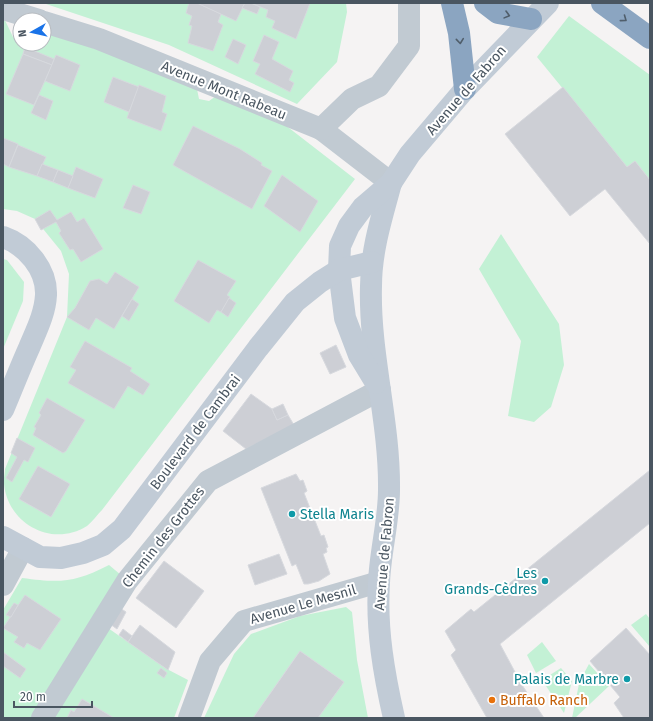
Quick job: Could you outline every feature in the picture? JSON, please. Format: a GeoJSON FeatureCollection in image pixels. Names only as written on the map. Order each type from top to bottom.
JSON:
{"type":"FeatureCollection","features":[{"type":"Feature","properties":{"kind":"highway"},"geometry":{"type":"LineString","coordinates":[[452,3],[459,33],[465,89]]}},
{"type":"Feature","properties":{"kind":"highway"},"geometry":{"type":"LineString","coordinates":[[485,3],[498,13],[531,19]]}},
{"type":"Feature","properties":{"kind":"highway"},"geometry":{"type":"LineString","coordinates":[[602,3],[648,37]]}},
{"type":"Feature","properties":{"kind":"street"},"geometry":{"type":"LineString","coordinates":[[321,130],[352,99],[379,86],[409,46],[409,3]]}},
{"type":"Feature","properties":{"kind":"street","name":"Avenue de Fabron"},"geometry":{"type":"LineString","coordinates":[[380,390],[359,355],[345,318],[339,270],[340,246],[349,226],[363,207],[391,182],[410,154],[465,89],[548,3]]}},
{"type":"Feature","properties":{"kind":"street"},"geometry":{"type":"LineString","coordinates":[[3,9],[13,12]]}},
{"type":"Feature","properties":{"kind":"street","name":"Avenue Mont Rabeau"},"geometry":{"type":"LineString","coordinates":[[52,24],[99,39],[321,130],[391,182]]}},
{"type":"Feature","properties":{"kind":"street","name":"Avenue de Fabron"},"geometry":{"type":"LineString","coordinates":[[391,182],[376,238],[372,262],[371,287],[372,314],[380,390],[388,444],[389,492],[379,582],[378,618],[381,654],[394,718]]}},
{"type":"Feature","properties":{"kind":"street"},"geometry":{"type":"LineString","coordinates":[[3,237],[15,241],[29,254],[41,272],[46,294],[43,314],[3,410]]}},
{"type":"Feature","properties":{"kind":"street","name":"Boulevard de Cambrai"},"geometry":{"type":"LineString","coordinates":[[3,537],[40,557],[61,558],[83,554],[103,545],[122,528],[258,348],[295,302],[320,282],[339,270],[372,262]]}},
{"type":"Feature","properties":{"kind":"street","name":"Chemin des Grottes"},"geometry":{"type":"LineString","coordinates":[[42,718],[127,581],[208,481],[380,390]]}},
{"type":"Feature","properties":{"kind":"street"},"geometry":{"type":"LineString","coordinates":[[3,585],[23,548]]}},
{"type":"Feature","properties":{"kind":"street","name":"Avenue Le Mesnil"},"geometry":{"type":"LineString","coordinates":[[189,718],[210,661],[244,621],[379,582]]}},
{"type":"Feature","properties":{"kind":"green space"},"geometry":{"type":"Polygon","coordinates":[[[43,3],[346,3],[347,12],[337,62],[297,104],[169,45],[43,3]]]}},
{"type":"Feature","properties":{"kind":"green space"},"geometry":{"type":"Polygon","coordinates":[[[3,16],[12,35],[12,52],[52,52],[52,34],[196,84],[199,99],[209,101],[219,94],[280,121],[355,179],[102,510],[87,526],[74,532],[60,534],[46,533],[23,521],[14,511],[7,498],[4,482],[5,469],[67,317],[69,274],[61,251],[35,219],[17,211],[3,209],[3,16]]]}},
{"type":"Feature","properties":{"kind":"green space"},"geometry":{"type":"Polygon","coordinates":[[[569,16],[650,75],[650,180],[635,161],[627,167],[537,57],[569,16]]]}},
{"type":"Feature","properties":{"kind":"green space"},"geometry":{"type":"Polygon","coordinates":[[[501,234],[559,324],[564,365],[551,407],[534,422],[508,416],[521,341],[479,269],[501,234]]]}},
{"type":"Feature","properties":{"kind":"green space"},"geometry":{"type":"Polygon","coordinates":[[[3,259],[7,260],[24,282],[23,301],[3,349],[3,259]]]}},
{"type":"Feature","properties":{"kind":"green space"},"geometry":{"type":"Polygon","coordinates":[[[109,565],[121,575],[32,718],[3,718],[3,610],[22,578],[47,581],[67,580],[86,575],[109,565]]]}},
{"type":"Feature","properties":{"kind":"green space"},"geometry":{"type":"Polygon","coordinates":[[[346,607],[352,612],[357,660],[368,718],[318,718],[344,682],[300,651],[253,718],[204,718],[234,654],[251,634],[300,616],[346,607]]]}},
{"type":"Feature","properties":{"kind":"green space"},"geometry":{"type":"Polygon","coordinates":[[[646,614],[650,619],[650,647],[631,625],[646,614]]]}},
{"type":"Feature","properties":{"kind":"green space"},"geometry":{"type":"Polygon","coordinates":[[[108,628],[165,668],[188,680],[174,718],[114,718],[82,699],[74,712],[71,710],[67,718],[52,718],[108,628]]]}},
{"type":"Feature","properties":{"kind":"green space"},"geometry":{"type":"Polygon","coordinates":[[[542,642],[556,661],[536,673],[527,655],[542,642]]]}},
{"type":"Feature","properties":{"kind":"green space"},"geometry":{"type":"Polygon","coordinates":[[[589,664],[609,686],[575,718],[572,718],[579,684],[601,686],[601,680],[582,677],[589,664]]]}},
{"type":"Feature","properties":{"kind":"green space"},"geometry":{"type":"Polygon","coordinates":[[[561,668],[572,681],[564,713],[542,680],[561,668]]]}},
{"type":"Feature","properties":{"kind":"building"},"geometry":{"type":"Polygon","coordinates":[[[189,3],[197,3],[221,14],[218,22],[223,25],[213,51],[188,43],[192,26],[189,25],[192,16],[186,13],[189,3]]]}},
{"type":"Feature","properties":{"kind":"building"},"geometry":{"type":"Polygon","coordinates":[[[197,3],[245,3],[236,21],[197,3]]]}},
{"type":"Feature","properties":{"kind":"building"},"geometry":{"type":"Polygon","coordinates":[[[245,3],[251,3],[260,7],[257,14],[242,8],[245,3]]]}},
{"type":"Feature","properties":{"kind":"building"},"geometry":{"type":"Polygon","coordinates":[[[251,3],[310,3],[296,39],[272,28],[275,21],[266,17],[268,10],[251,3]]]}},
{"type":"Feature","properties":{"kind":"building"},"geometry":{"type":"Polygon","coordinates":[[[264,35],[279,42],[272,59],[293,71],[289,80],[294,83],[290,92],[255,74],[260,64],[253,61],[264,35]]]}},
{"type":"Feature","properties":{"kind":"building"},"geometry":{"type":"Polygon","coordinates":[[[233,39],[246,45],[238,64],[225,57],[233,39]]]}},
{"type":"Feature","properties":{"kind":"building"},"geometry":{"type":"Polygon","coordinates":[[[24,52],[37,52],[54,59],[52,65],[23,54],[24,52]]]}},
{"type":"Feature","properties":{"kind":"building"},"geometry":{"type":"Polygon","coordinates":[[[23,54],[52,65],[34,105],[6,94],[23,54]]]}},
{"type":"Feature","properties":{"kind":"building"},"geometry":{"type":"Polygon","coordinates":[[[56,55],[80,65],[70,91],[45,81],[56,55]]]}},
{"type":"Feature","properties":{"kind":"building"},"geometry":{"type":"Polygon","coordinates":[[[113,77],[139,87],[129,112],[104,102],[113,77]]]}},
{"type":"Feature","properties":{"kind":"building"},"geometry":{"type":"Polygon","coordinates":[[[139,85],[166,96],[162,112],[167,114],[161,131],[127,118],[139,85]]]}},
{"type":"Feature","properties":{"kind":"building"},"geometry":{"type":"Polygon","coordinates":[[[563,87],[627,167],[635,161],[650,180],[650,244],[605,189],[570,216],[505,134],[563,87]]]}},
{"type":"Feature","properties":{"kind":"building"},"geometry":{"type":"Polygon","coordinates":[[[39,95],[53,101],[46,120],[31,113],[39,95]]]}},
{"type":"Feature","properties":{"kind":"building"},"geometry":{"type":"Polygon","coordinates":[[[193,126],[240,149],[262,163],[261,165],[272,171],[252,209],[173,165],[193,126]]]}},
{"type":"Feature","properties":{"kind":"building"},"geometry":{"type":"Polygon","coordinates":[[[3,138],[18,144],[9,167],[3,164],[3,138]]]}},
{"type":"Feature","properties":{"kind":"building"},"geometry":{"type":"Polygon","coordinates":[[[18,145],[46,157],[37,176],[9,167],[18,145]]]}},
{"type":"Feature","properties":{"kind":"building"},"geometry":{"type":"Polygon","coordinates":[[[42,164],[58,170],[53,182],[37,176],[42,164]]]}},
{"type":"Feature","properties":{"kind":"building"},"geometry":{"type":"Polygon","coordinates":[[[76,167],[103,179],[95,198],[68,188],[76,167]]]}},
{"type":"Feature","properties":{"kind":"building"},"geometry":{"type":"Polygon","coordinates":[[[58,170],[73,176],[68,188],[53,182],[58,170]]]}},
{"type":"Feature","properties":{"kind":"building"},"geometry":{"type":"Polygon","coordinates":[[[282,175],[318,201],[300,232],[264,206],[282,175]]]}},
{"type":"Feature","properties":{"kind":"building"},"geometry":{"type":"Polygon","coordinates":[[[133,185],[150,192],[141,214],[123,208],[133,185]]]}},
{"type":"Feature","properties":{"kind":"building"},"geometry":{"type":"Polygon","coordinates":[[[50,210],[57,220],[71,212],[77,222],[84,218],[103,249],[81,262],[73,249],[70,250],[59,233],[61,231],[56,222],[41,230],[35,219],[50,210]]]}},
{"type":"Feature","properties":{"kind":"building"},"geometry":{"type":"Polygon","coordinates":[[[198,260],[236,281],[227,295],[230,297],[221,312],[217,310],[209,323],[174,301],[198,260]]]}},
{"type":"Feature","properties":{"kind":"building"},"geometry":{"type":"Polygon","coordinates":[[[115,272],[139,287],[114,329],[96,318],[89,330],[67,317],[75,308],[90,281],[99,279],[107,284],[115,272]]]}},
{"type":"Feature","properties":{"kind":"building"},"geometry":{"type":"Polygon","coordinates":[[[229,298],[236,303],[228,317],[221,312],[229,298]]]}},
{"type":"Feature","properties":{"kind":"building"},"geometry":{"type":"Polygon","coordinates":[[[132,299],[139,304],[129,321],[122,316],[132,299]]]}},
{"type":"Feature","properties":{"kind":"building"},"geometry":{"type":"Polygon","coordinates":[[[85,341],[132,368],[130,371],[150,384],[143,395],[128,386],[114,409],[68,383],[76,370],[70,367],[85,341]]]}},
{"type":"Feature","properties":{"kind":"building"},"geometry":{"type":"Polygon","coordinates":[[[336,345],[346,367],[330,374],[320,353],[336,345]]]}},
{"type":"Feature","properties":{"kind":"building"},"geometry":{"type":"Polygon","coordinates":[[[251,394],[272,409],[277,420],[288,415],[294,425],[246,449],[223,431],[251,394]]]}},
{"type":"Feature","properties":{"kind":"building"},"geometry":{"type":"Polygon","coordinates":[[[47,398],[85,420],[66,451],[63,453],[33,435],[36,428],[34,427],[41,415],[39,413],[47,398]]]}},
{"type":"Feature","properties":{"kind":"building"},"geometry":{"type":"Polygon","coordinates":[[[283,404],[288,415],[277,420],[272,409],[283,404]]]}},
{"type":"Feature","properties":{"kind":"building"},"geometry":{"type":"Polygon","coordinates":[[[17,438],[35,448],[28,462],[24,460],[12,482],[6,478],[17,457],[11,453],[17,438]]]}},
{"type":"Feature","properties":{"kind":"building"},"geometry":{"type":"Polygon","coordinates":[[[38,466],[70,484],[51,517],[19,499],[38,466]]]}},
{"type":"Feature","properties":{"kind":"building","name":"Les Grands-Cèdres"},"geometry":{"type":"Polygon","coordinates":[[[650,470],[650,523],[500,644],[522,685],[544,718],[487,718],[451,655],[456,650],[445,631],[471,609],[474,612],[650,470]]]}},
{"type":"Feature","properties":{"kind":"building","name":"Stella Maris"},"geometry":{"type":"Polygon","coordinates":[[[296,474],[300,481],[303,480],[307,491],[304,493],[321,536],[324,535],[328,547],[326,548],[327,552],[323,554],[330,574],[319,581],[308,584],[304,584],[296,564],[292,566],[261,488],[296,474]]]}},
{"type":"Feature","properties":{"kind":"building"},"geometry":{"type":"Polygon","coordinates":[[[279,554],[287,574],[255,585],[248,565],[279,554]]]}},
{"type":"Feature","properties":{"kind":"building"},"geometry":{"type":"Polygon","coordinates":[[[164,561],[204,591],[176,628],[136,598],[164,561]]]}},
{"type":"Feature","properties":{"kind":"building"},"geometry":{"type":"Polygon","coordinates":[[[25,595],[61,619],[40,650],[27,643],[24,648],[14,642],[18,637],[3,628],[25,595]]]}},
{"type":"Feature","properties":{"kind":"building"},"geometry":{"type":"Polygon","coordinates":[[[14,603],[18,605],[11,617],[6,615],[14,603]]]}},
{"type":"Feature","properties":{"kind":"building"},"geometry":{"type":"Polygon","coordinates":[[[120,608],[126,612],[117,629],[110,624],[120,608]]]}},
{"type":"Feature","properties":{"kind":"building"},"geometry":{"type":"Polygon","coordinates":[[[140,625],[175,652],[168,670],[128,642],[140,625]]]}},
{"type":"Feature","properties":{"kind":"building","name":"Palais de Marbre"},"geometry":{"type":"Polygon","coordinates":[[[626,628],[650,655],[650,718],[624,718],[614,703],[620,697],[590,661],[626,628]]]}},
{"type":"Feature","properties":{"kind":"building"},"geometry":{"type":"Polygon","coordinates":[[[123,629],[132,636],[128,642],[119,635],[123,629]]]}},
{"type":"Feature","properties":{"kind":"building"},"geometry":{"type":"Polygon","coordinates":[[[300,651],[344,682],[318,718],[253,718],[300,651]]]}},
{"type":"Feature","properties":{"kind":"building"},"geometry":{"type":"Polygon","coordinates":[[[3,652],[26,669],[20,678],[3,666],[3,652]]]}},
{"type":"Feature","properties":{"kind":"building"},"geometry":{"type":"Polygon","coordinates":[[[161,668],[167,673],[164,678],[157,673],[161,668]]]}},
{"type":"Feature","properties":{"kind":"building"},"geometry":{"type":"Polygon","coordinates":[[[82,699],[114,718],[67,718],[71,710],[74,712],[82,699]]]}},
{"type":"Feature","properties":{"kind":"place","name":"Stella Maris"},"geometry":{"type":"Point","coordinates":[292,514]}},
{"type":"Feature","properties":{"kind":"place","name":"Les Grands-Cèdres"},"geometry":{"type":"Point","coordinates":[545,581]}},
{"type":"Feature","properties":{"kind":"place","name":"Palais de Marbre"},"geometry":{"type":"Point","coordinates":[627,679]}},
{"type":"Feature","properties":{"kind":"place","name":"Buffalo Ranch"},"geometry":{"type":"Point","coordinates":[492,700]}}]}
